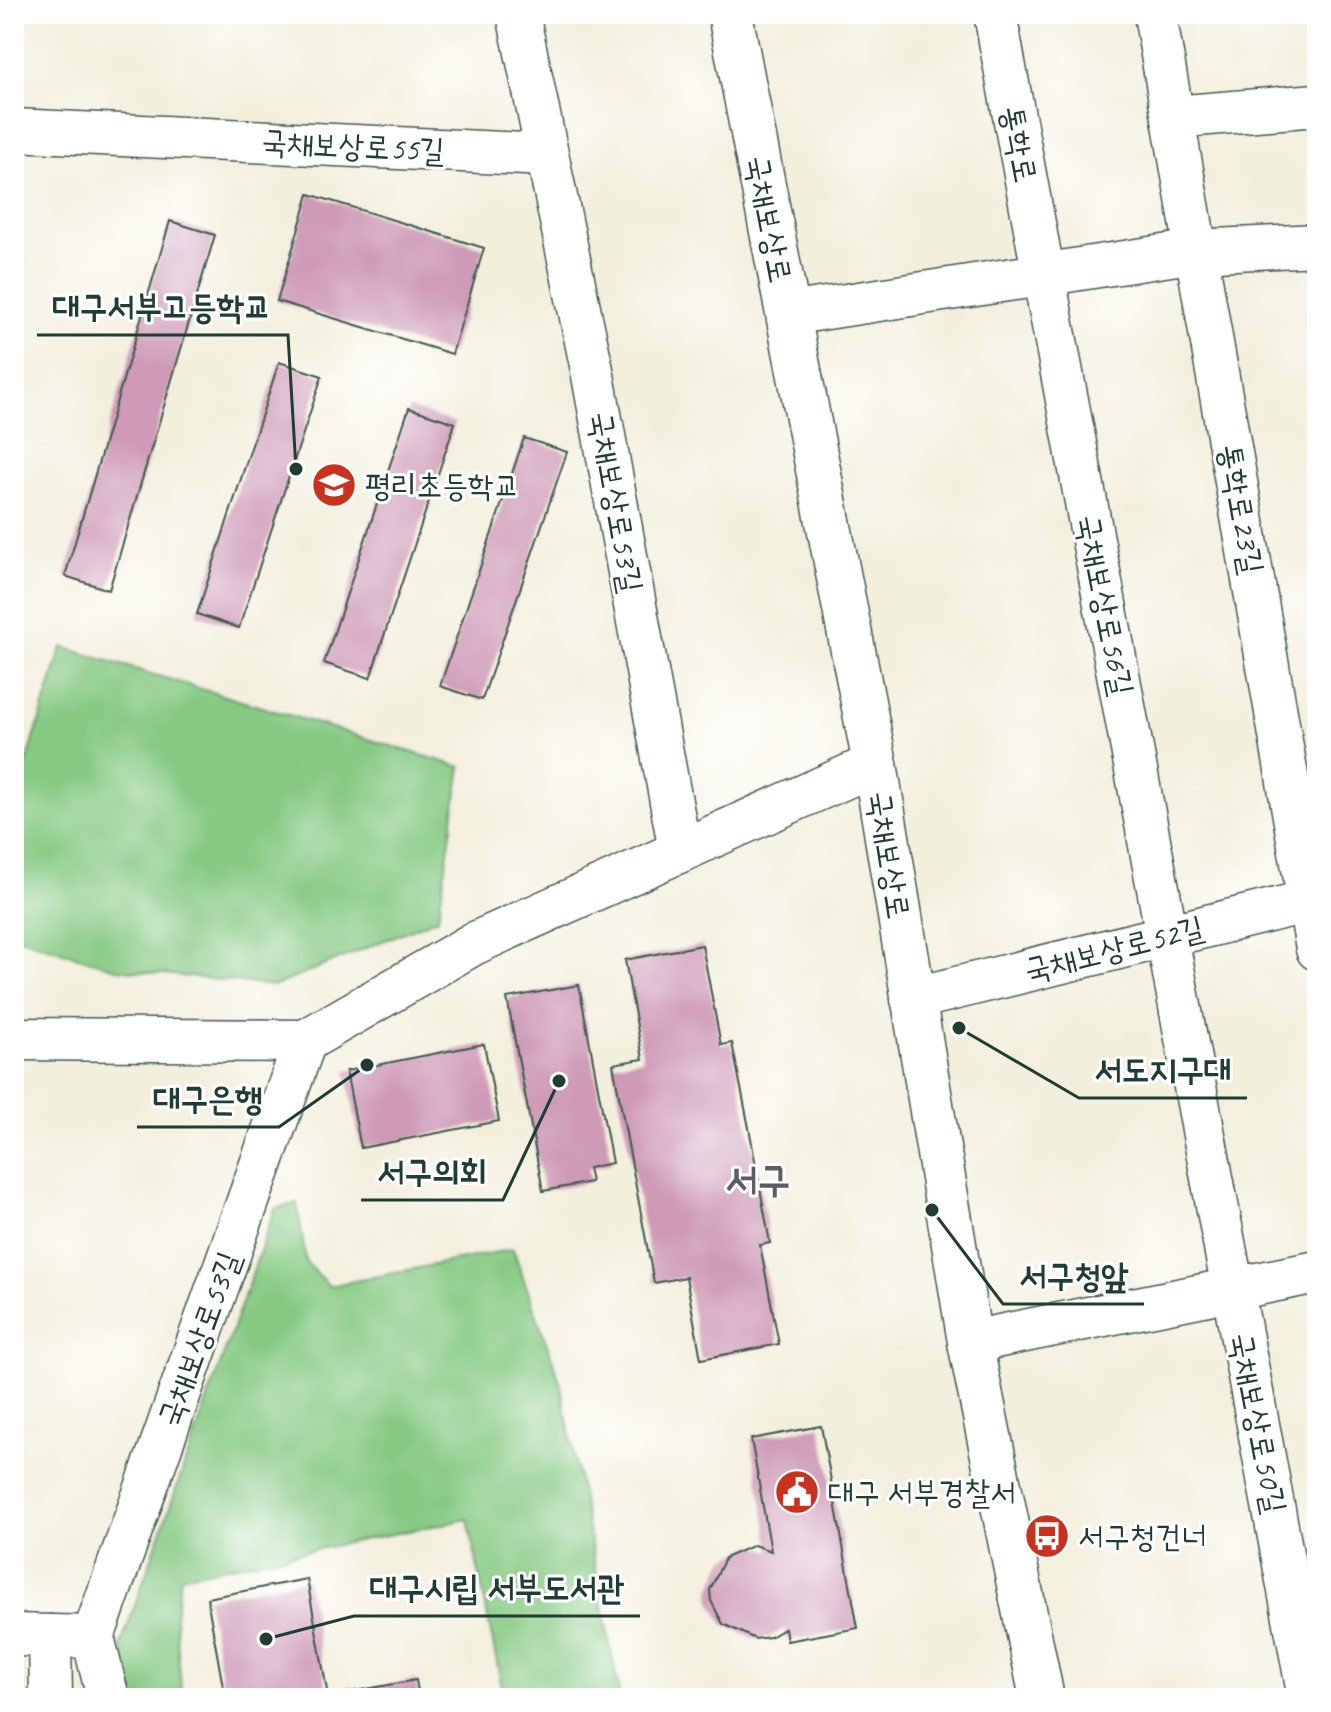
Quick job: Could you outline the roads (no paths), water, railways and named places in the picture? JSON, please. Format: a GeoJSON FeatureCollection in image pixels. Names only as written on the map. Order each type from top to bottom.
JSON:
{"type":"FeatureCollection","features":[{"type":"Feature","properties":{"kind":"main road","name":"국채보상로"},"geometry":{"type":"LineString","coordinates":[[730,14],[875,764],[970,1342],[1042,1698]]}},
{"type":"Feature","properties":{"kind":"street"},"geometry":{"type":"LineString","coordinates":[[518,14],[547,155]]}},
{"type":"Feature","properties":{"kind":"street","name":"통학로"},"geometry":{"type":"LineString","coordinates":[[995,14],[1043,275]]}},
{"type":"Feature","properties":{"kind":"street","name":"통학로23길"},"geometry":{"type":"LineString","coordinates":[[1155,14],[1312,900],[1317,949]]}},
{"type":"Feature","properties":{"kind":"street"},"geometry":{"type":"LineString","coordinates":[[1173,117],[1317,105]]}},
{"type":"Feature","properties":{"kind":"street","name":"국채보상로55길"},"geometry":{"type":"LineString","coordinates":[[14,130],[547,155]]}},
{"type":"Feature","properties":{"kind":"street","name":"국채보상로53길"},"geometry":{"type":"LineString","coordinates":[[547,155],[592,370],[680,851]]}},
{"type":"Feature","properties":{"kind":"street"},"geometry":{"type":"LineString","coordinates":[[788,314],[1196,251],[1317,245]]}},
{"type":"Feature","properties":{"kind":"street","name":"국채보상로56길"},"geometry":{"type":"LineString","coordinates":[[1043,275],[1167,936]]}},
{"type":"Feature","properties":{"kind":"street"},"geometry":{"type":"LineString","coordinates":[[14,1039],[305,1041],[473,944],[875,764]]}},
{"type":"Feature","properties":{"kind":"street","name":"국채보상로52길"},"geometry":{"type":"LineString","coordinates":[[912,999],[1312,900]]}},
{"type":"Feature","properties":{"kind":"street","name":"국채보상로50길"},"geometry":{"type":"LineString","coordinates":[[1167,936],[1309,1698]]}},
{"type":"Feature","properties":{"kind":"street","name":"국채보상로53길"},"geometry":{"type":"LineString","coordinates":[[93,1637],[305,1041]]}},
{"type":"Feature","properties":{"kind":"street","name":"국채보상로50길"},"geometry":{"type":"LineString","coordinates":[[970,1342],[1317,1272]]}},
{"type":"Feature","properties":{"kind":"street"},"geometry":{"type":"LineString","coordinates":[[51,1698],[32,1636],[93,1637],[108,1698]]}},
{"type":"Feature","properties":{"kind":"place","name":"대구서부고등학교"},"geometry":{"type":"Point","coordinates":[296,469]}},
{"type":"Feature","properties":{"kind":"place","name":"평리초등학교"},"geometry":{"type":"Point","coordinates":[334,485]}},
{"type":"Feature","properties":{"kind":"place","name":"서도지구대"},"geometry":{"type":"Point","coordinates":[959,1028]}},
{"type":"Feature","properties":{"kind":"place","name":"대구은행"},"geometry":{"type":"Point","coordinates":[367,1065]}},
{"type":"Feature","properties":{"kind":"place","name":"서구의회"},"geometry":{"type":"Point","coordinates":[559,1081]}},
{"type":"Feature","properties":{"kind":"place","name":"서구청앞"},"geometry":{"type":"Point","coordinates":[932,1210]}},
{"type":"Feature","properties":{"kind":"place","name":"대구 서부경찰서"},"geometry":{"type":"Point","coordinates":[797,1492]}},
{"type":"Feature","properties":{"kind":"place","name":"서구청건너"},"geometry":{"type":"Point","coordinates":[1047,1536]}},
{"type":"Feature","properties":{"kind":"place","name":"대구시립 서부도서관"},"geometry":{"type":"Point","coordinates":[266,1639]}},
{"type":"Feature","properties":{"kind":"district","name":"서구"},"geometry":{"type":"Point","coordinates":[758,1180]}}]}
